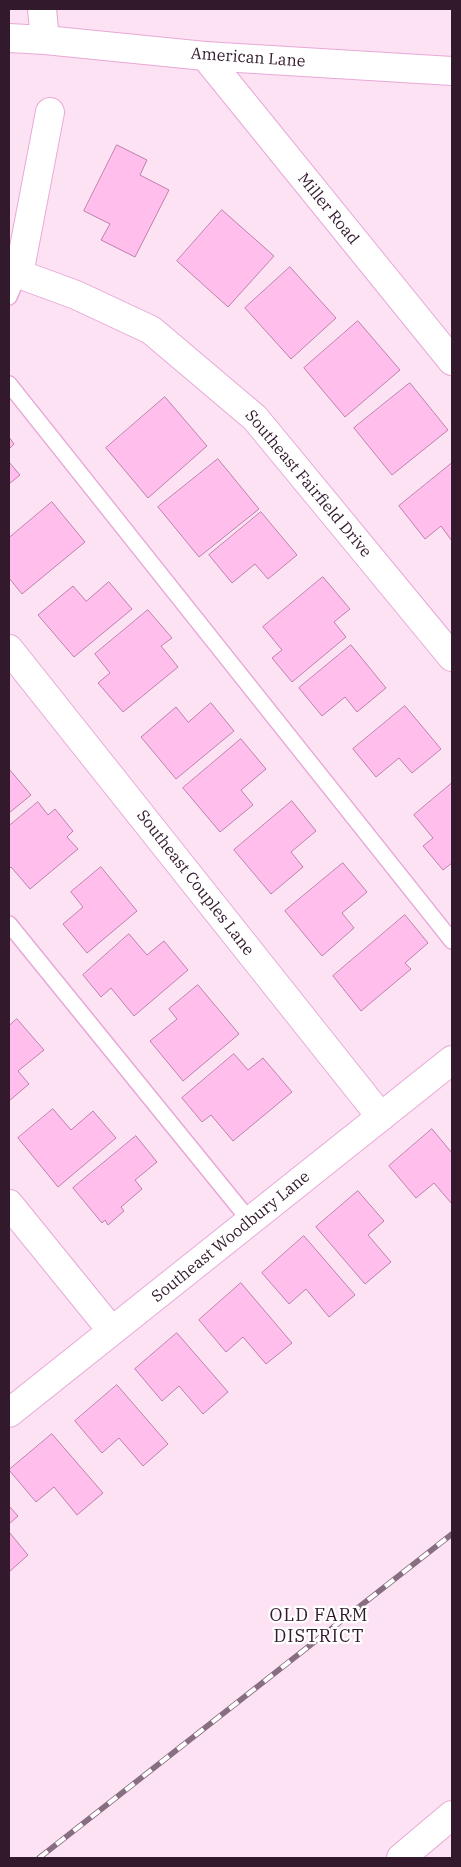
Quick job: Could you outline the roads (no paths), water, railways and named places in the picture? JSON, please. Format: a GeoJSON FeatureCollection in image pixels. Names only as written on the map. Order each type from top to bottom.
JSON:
{"type":"FeatureCollection","features":[{"type":"Feature","properties":{"kind":"street"},"geometry":{"type":"LineString","coordinates":[[42,9],[45,40]]}},
{"type":"Feature","properties":{"kind":"street","name":"American Lane"},"geometry":{"type":"LineString","coordinates":[[9,38],[204,56],[452,70]]}},
{"type":"Feature","properties":{"kind":"street","name":"Miller Road"},"geometry":{"type":"LineString","coordinates":[[204,56],[452,362]]}},
{"type":"Feature","properties":{"kind":"street"},"geometry":{"type":"LineString","coordinates":[[12,281],[50,112]]}},
{"type":"Feature","properties":{"kind":"street","name":"Southeast Fairfield Drive"},"geometry":{"type":"LineString","coordinates":[[12,281],[76,296],[151,330],[255,418],[452,657]]}},
{"type":"Feature","properties":{"kind":"street","name":"Southeast Couples Lane"},"geometry":{"type":"LineString","coordinates":[[9,649],[381,1117]]}},
{"type":"Feature","properties":{"kind":"street","name":"Southeast Woodbury Lane"},"geometry":{"type":"LineString","coordinates":[[9,1413],[452,1060]]}},
{"type":"Feature","properties":{"kind":"street"},"geometry":{"type":"LineString","coordinates":[[9,1204],[112,1331]]}},
{"type":"Feature","properties":{"kind":"street"},"geometry":{"type":"LineString","coordinates":[[401,1858],[452,1815]]}},
{"type":"Feature","properties":{"kind":"lane"},"geometry":{"type":"LineString","coordinates":[[9,384],[452,940]]}},
{"type":"Feature","properties":{"kind":"lane"},"geometry":{"type":"LineString","coordinates":[[9,924],[250,1221]]}},
{"type":"Feature","properties":{"kind":"railway"},"geometry":{"type":"LineString","coordinates":[[39,1858],[452,1534]]}},
{"type":"Feature","properties":{"kind":"district","name":"OLD FARM DISTRICT"},"geometry":{"type":"Point","coordinates":[319,1626]}}]}
